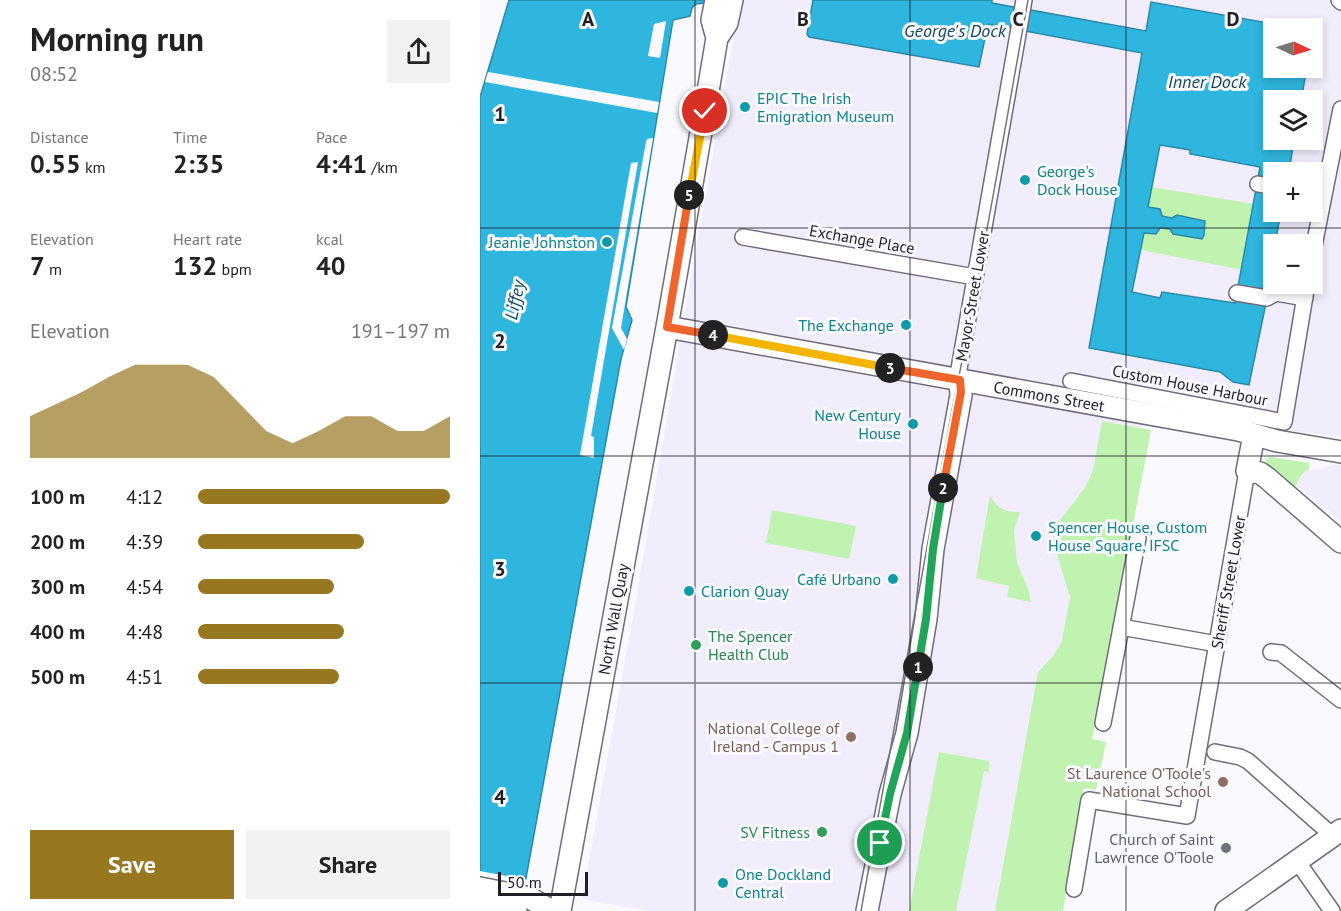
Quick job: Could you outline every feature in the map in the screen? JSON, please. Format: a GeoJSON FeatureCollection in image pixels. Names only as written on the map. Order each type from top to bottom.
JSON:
{"type":"FeatureCollection","features":[{"type":"Feature","properties":{"kind":"street","name":"Mayor Street Lower"},"geometry":{"type":"LineString","coordinates":[[867,911],[890,794],[907,733],[926,619],[933,549],[961,392],[959,369],[1024,1]]}},
{"type":"Feature","properties":{"kind":"street","name":"North Wall Quay"},"geometry":{"type":"LineString","coordinates":[[541,908],[667,327],[717,38],[727,23],[724,2]]}},
{"type":"Feature","properties":{"kind":"street"},"geometry":{"type":"LineString","coordinates":[[1323,180],[1341,110]]}},
{"type":"Feature","properties":{"kind":"street"},"geometry":{"type":"LineString","coordinates":[[1258,184],[1263,185]]}},
{"type":"Feature","properties":{"kind":"street","name":"Exchange Place"},"geometry":{"type":"LineString","coordinates":[[743,237],[975,277]]}},
{"type":"Feature","properties":{"kind":"street","name":"Custom House Harbour"},"geometry":{"type":"LineString","coordinates":[[1237,293],[1267,298],[1274,294]]}},
{"type":"Feature","properties":{"kind":"street","name":"Custom House Harbour"},"geometry":{"type":"LineString","coordinates":[[1071,381],[1284,422],[1305,294]]}},
{"type":"Feature","properties":{"kind":"street","name":"Commons Street"},"geometry":{"type":"LineString","coordinates":[[667,327],[1238,430],[1254,435]]}},
{"type":"Feature","properties":{"kind":"street"},"geometry":{"type":"LineString","coordinates":[[1254,435],[1341,452]]}},
{"type":"Feature","properties":{"kind":"street","name":"Sheriff Street Lower"},"geometry":{"type":"LineString","coordinates":[[1074,889],[1089,800],[1187,816],[1254,435]]}},
{"type":"Feature","properties":{"kind":"street"},"geometry":{"type":"LineString","coordinates":[[1247,471],[1260,473],[1267,478],[1341,542]]}},
{"type":"Feature","properties":{"kind":"street"},"geometry":{"type":"LineString","coordinates":[[1103,723],[1138,538]]}},
{"type":"Feature","properties":{"kind":"street"},"geometry":{"type":"LineString","coordinates":[[1121,627],[1217,644]]}},
{"type":"Feature","properties":{"kind":"street"},"geometry":{"type":"LineString","coordinates":[[1271,652],[1281,653],[1341,700]]}},
{"type":"Feature","properties":{"kind":"street"},"geometry":{"type":"LineString","coordinates":[[1215,752],[1248,761],[1337,833],[1227,911]]}},
{"type":"Feature","properties":{"kind":"street"},"geometry":{"type":"LineString","coordinates":[[1298,861],[1332,911]]}},
{"type":"Feature","properties":{"kind":"street"},"geometry":{"type":"LineString","coordinates":[[480,888],[541,908]]}},
{"type":"Feature","properties":{"kind":"street"},"geometry":{"type":"LineString","coordinates":[[480,905],[541,908]]}},
{"type":"Feature","properties":{"kind":"shaded area"},"geometry":{"type":"Polygon","coordinates":[[[740,0],[1331,0],[1341,11],[1341,437],[1154,412],[1143,421],[1053,911],[649,911],[582,899],[740,0]]]}},
{"type":"Feature","properties":{"kind":"shaded area"},"geometry":{"type":"Polygon","coordinates":[[[1341,465],[1341,521],[1296,486],[1303,472],[1341,465]]]}},
{"type":"Feature","properties":{"kind":"green space"},"geometry":{"type":"Polygon","coordinates":[[[1152,187],[1254,204],[1242,270],[1141,250],[1144,232],[1159,228],[1170,229],[1173,234],[1201,239],[1206,225],[1161,216],[1148,207],[1152,187]]]}},
{"type":"Feature","properties":{"kind":"green space"},"geometry":{"type":"Polygon","coordinates":[[[1102,421],[1151,430],[1092,739],[1106,742],[1096,790],[1084,788],[1063,911],[995,911],[1038,672],[1054,655],[1062,641],[1070,597],[1053,536],[1058,523],[1086,486],[1093,470],[1102,421]]]}},
{"type":"Feature","properties":{"kind":"green space"},"geometry":{"type":"Polygon","coordinates":[[[1271,457],[1309,463],[1309,469],[1302,474],[1294,486],[1267,464],[1266,460],[1271,457]]]}},
{"type":"Feature","properties":{"kind":"green space"},"geometry":{"type":"Polygon","coordinates":[[[990,495],[1002,509],[1020,512],[1014,530],[1017,563],[1029,591],[1031,602],[1007,597],[1009,586],[976,578],[990,495]]]}},
{"type":"Feature","properties":{"kind":"green space"},"geometry":{"type":"Polygon","coordinates":[[[772,510],[856,526],[849,559],[766,543],[772,510]]]}},
{"type":"Feature","properties":{"kind":"green space"},"geometry":{"type":"Polygon","coordinates":[[[939,752],[989,761],[989,772],[984,771],[956,911],[909,911],[939,752]]]}},
{"type":"Feature","properties":{"kind":"water","name":"Liffey"},"geometry":{"type":"Polygon","coordinates":[[[509,0],[733,0],[696,4],[690,16],[673,20],[626,307],[632,320],[621,359],[520,911],[480,911],[480,97],[509,0]]]}},
{"type":"Feature","properties":{"kind":"water","name":"Inner Dock"},"geometry":{"type":"Polygon","coordinates":[[[813,0],[992,0],[992,3],[1146,31],[1151,2],[1263,22],[1263,78],[1305,78],[1303,90],[1263,90],[1263,150],[1292,150],[1291,162],[1263,162],[1263,222],[1279,222],[1277,234],[1263,234],[1263,294],[1267,294],[1249,385],[1233,382],[1220,372],[1089,348],[1142,53],[988,24],[979,67],[809,37],[807,34],[813,0]],[[1160,145],[1148,207],[1160,209],[1162,216],[1172,218],[1177,215],[1205,221],[1204,235],[1202,239],[1173,234],[1170,229],[1160,228],[1156,234],[1144,233],[1132,292],[1160,298],[1162,292],[1235,303],[1260,167],[1190,154],[1190,150],[1160,145]]]}},
{"type":"Feature","properties":{"kind":"pier"},"geometry":{"type":"Polygon","coordinates":[[[666,21],[660,58],[648,56],[654,24],[666,21]]]}},
{"type":"Feature","properties":{"kind":"pier"},"geometry":{"type":"Polygon","coordinates":[[[488,72],[659,102],[657,113],[485,82],[488,72]]]}},
{"type":"Feature","properties":{"kind":"pier"},"geometry":{"type":"Polygon","coordinates":[[[653,138],[621,328],[627,339],[624,350],[612,328],[646,142],[647,139],[653,138]]]}},
{"type":"Feature","properties":{"kind":"pier"},"geometry":{"type":"Polygon","coordinates":[[[638,162],[591,436],[594,437],[594,458],[580,455],[631,163],[638,162]]]}},
{"type":"Feature","properties":{"kind":"pier"},"geometry":{"type":"Polygon","coordinates":[[[480,871],[528,880],[523,911],[480,911],[480,871]]]}},
{"type":"Feature","properties":{"kind":"tram line"},"geometry":{"type":"LineString","coordinates":[[861,911],[1028,0]]}},
{"type":"Feature","properties":{"kind":"place","name":"EPIC The Irish Emigration Museum"},"geometry":{"type":"Point","coordinates":[745,107]}},
{"type":"Feature","properties":{"kind":"place","name":"George's Dock House"},"geometry":{"type":"Point","coordinates":[1025,180]}},
{"type":"Feature","properties":{"kind":"place","name":"Jeanie Johnston"},"geometry":{"type":"Point","coordinates":[607,242]}},
{"type":"Feature","properties":{"kind":"place","name":"The Exchange"},"geometry":{"type":"Point","coordinates":[906,325]}},
{"type":"Feature","properties":{"kind":"place","name":"New Century House"},"geometry":{"type":"Point","coordinates":[913,424]}},
{"type":"Feature","properties":{"kind":"place","name":"Spencer House, Custom House Square, IFSC"},"geometry":{"type":"Point","coordinates":[1036,536]}},
{"type":"Feature","properties":{"kind":"place","name":"Café Urbano"},"geometry":{"type":"Point","coordinates":[893,579]}},
{"type":"Feature","properties":{"kind":"place","name":"Clarion Quay"},"geometry":{"type":"Point","coordinates":[689,591]}},
{"type":"Feature","properties":{"kind":"place","name":"The Spencer Health Club"},"geometry":{"type":"Point","coordinates":[696,645]}},
{"type":"Feature","properties":{"kind":"place","name":"National College of Ireland - Campus 1"},"geometry":{"type":"Point","coordinates":[851,737]}},
{"type":"Feature","properties":{"kind":"place","name":"St Laurence O'Toole's National School"},"geometry":{"type":"Point","coordinates":[1223,782]}},
{"type":"Feature","properties":{"kind":"place","name":"SV Fitness"},"geometry":{"type":"Point","coordinates":[822,832]}},
{"type":"Feature","properties":{"kind":"place","name":"Church of Saint Lawrence O'Toole"},"geometry":{"type":"Point","coordinates":[1226,848]}},
{"type":"Feature","properties":{"kind":"place","name":"One Dockland Central"},"geometry":{"type":"Point","coordinates":[723,883]}},
{"type":"Feature","properties":{"kind":"route"},"geometry":{"type":"LineString","coordinates":[[705,111],[667,327],[960,380],[961,392],[933,549],[926,619],[907,733],[890,794],[880,843]]}},
{"type":"Feature","properties":{"kind":"water label","name":"George's Dock"},"geometry":{"type":"Point","coordinates":[955,31]}}]}
